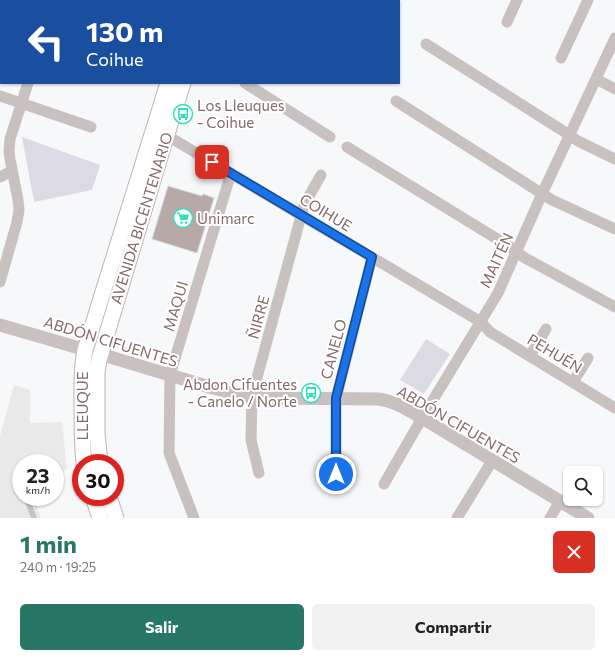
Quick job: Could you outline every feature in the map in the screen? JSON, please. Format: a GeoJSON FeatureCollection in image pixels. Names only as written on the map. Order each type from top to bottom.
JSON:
{"type":"FeatureCollection","features":[{"type":"Feature","properties":{"kind":"main road","name":"AVENIDA BICENTENARIO"},"geometry":{"type":"LineString","coordinates":[[100,354],[160,133],[168,84]]}},
{"type":"Feature","properties":{"kind":"main road","name":"AVENIDA BICENTENARIO"},"geometry":{"type":"LineString","coordinates":[[84,350],[160,133],[183,84]]}},
{"type":"Feature","properties":{"kind":"main road","name":"LLEUQUE"},"geometry":{"type":"LineString","coordinates":[[83,454],[82,380],[84,350]]}},
{"type":"Feature","properties":{"kind":"main road","name":"LLEUQUE"},"geometry":{"type":"LineString","coordinates":[[99,454],[97,433],[98,373],[100,354]]}},
{"type":"Feature","properties":{"kind":"main road"},"geometry":{"type":"LineString","coordinates":[[96,506],[100,518]]}},
{"type":"Feature","properties":{"kind":"main road"},"geometry":{"type":"LineString","coordinates":[[112,506],[116,518]]}},
{"type":"Feature","properties":{"kind":"street"},"geometry":{"type":"LineString","coordinates":[[506,22],[517,0]]}},
{"type":"Feature","properties":{"kind":"street"},"geometry":{"type":"LineString","coordinates":[[561,58],[588,0]]}},
{"type":"Feature","properties":{"kind":"street","name":"MAITÉN"},"geometry":{"type":"LineString","coordinates":[[384,484],[498,292],[615,38]]}},
{"type":"Feature","properties":{"kind":"street"},"geometry":{"type":"LineString","coordinates":[[426,44],[569,136],[615,159]]}},
{"type":"Feature","properties":{"kind":"street"},"geometry":{"type":"LineString","coordinates":[[596,79],[615,89]]}},
{"type":"Feature","properties":{"kind":"street"},"geometry":{"type":"LineString","coordinates":[[0,282],[18,216],[18,200],[9,151],[10,139],[28,84]]}},
{"type":"Feature","properties":{"kind":"street"},"geometry":{"type":"LineString","coordinates":[[247,84],[330,137]]}},
{"type":"Feature","properties":{"kind":"street"},"geometry":{"type":"LineString","coordinates":[[0,96],[91,127]]}},
{"type":"Feature","properties":{"kind":"street"},"geometry":{"type":"LineString","coordinates":[[396,101],[552,200],[615,229]]}},
{"type":"Feature","properties":{"kind":"street","name":"COIHUE"},"geometry":{"type":"LineString","coordinates":[[160,133],[301,214],[481,322]]}},
{"type":"Feature","properties":{"kind":"street"},"geometry":{"type":"LineString","coordinates":[[347,147],[525,258],[615,307]]}},
{"type":"Feature","properties":{"kind":"street"},"geometry":{"type":"LineString","coordinates":[[0,167],[12,171]]}},
{"type":"Feature","properties":{"kind":"street"},"geometry":{"type":"LineString","coordinates":[[0,177],[12,171]]}},
{"type":"Feature","properties":{"kind":"street","name":"MAQUI"},"geometry":{"type":"LineString","coordinates":[[194,518],[169,453],[170,376],[231,173]]}},
{"type":"Feature","properties":{"kind":"street","name":"ÑIRRE"},"geometry":{"type":"LineString","coordinates":[[259,473],[251,440],[252,396],[301,214],[304,205],[321,175]]}},
{"type":"Feature","properties":{"kind":"street","name":"CANELO"},"geometry":{"type":"LineString","coordinates":[[336,474],[336,398],[372,257]]}},
{"type":"Feature","properties":{"kind":"street","name":"PEHUÉN"},"geometry":{"type":"LineString","coordinates":[[481,322],[490,332],[615,408]]}},
{"type":"Feature","properties":{"kind":"street","name":"ABDÓN CIFUENTES"},"geometry":{"type":"LineString","coordinates":[[0,325],[220,390],[268,398],[378,399],[398,404],[588,518]]}},
{"type":"Feature","properties":{"kind":"street"},"geometry":{"type":"LineString","coordinates":[[530,356],[546,328]]}},
{"type":"Feature","properties":{"kind":"street"},"geometry":{"type":"LineString","coordinates":[[573,382],[588,358]]}},
{"type":"Feature","properties":{"kind":"street"},"geometry":{"type":"LineString","coordinates":[[457,518],[492,461]]}},
{"type":"Feature","properties":{"kind":"street"},"geometry":{"type":"LineString","coordinates":[[550,518],[560,501]]}},
{"type":"Feature","properties":{"kind":"lane"},"geometry":{"type":"LineString","coordinates":[[29,506],[34,518]]}},
{"type":"Feature","properties":{"kind":"shaded area"},"geometry":{"type":"Polygon","coordinates":[[[22,137],[100,165],[92,190],[34,202],[22,137]]]}},
{"type":"Feature","properties":{"kind":"shaded area"},"geometry":{"type":"Polygon","coordinates":[[[426,339],[450,354],[424,394],[400,380],[426,339]]]}},
{"type":"Feature","properties":{"kind":"shaded area"},"geometry":{"type":"Polygon","coordinates":[[[14,385],[30,390],[30,423],[62,422],[67,470],[64,471],[64,454],[12,454],[12,506],[37,506],[41,518],[0,518],[0,436],[14,385]]]}},
{"type":"Feature","properties":{"kind":"building","name":"Unimarc"},"geometry":{"type":"Polygon","coordinates":[[[168,186],[214,198],[197,253],[152,239],[168,186]]]}},
{"type":"Feature","properties":{"kind":"place","name":"Los Lleuques - Coihue"},"geometry":{"type":"Point","coordinates":[183,114]}},
{"type":"Feature","properties":{"kind":"place","name":"Unimarc"},"geometry":{"type":"Point","coordinates":[183,218]}},
{"type":"Feature","properties":{"kind":"place","name":"Abdon Cifuentes - Canelo / Norte"},"geometry":{"type":"Point","coordinates":[311,393]}},
{"type":"Feature","properties":{"kind":"route"},"geometry":{"type":"LineString","coordinates":[[212,162],[372,257],[336,398],[336,474]]}}]}
